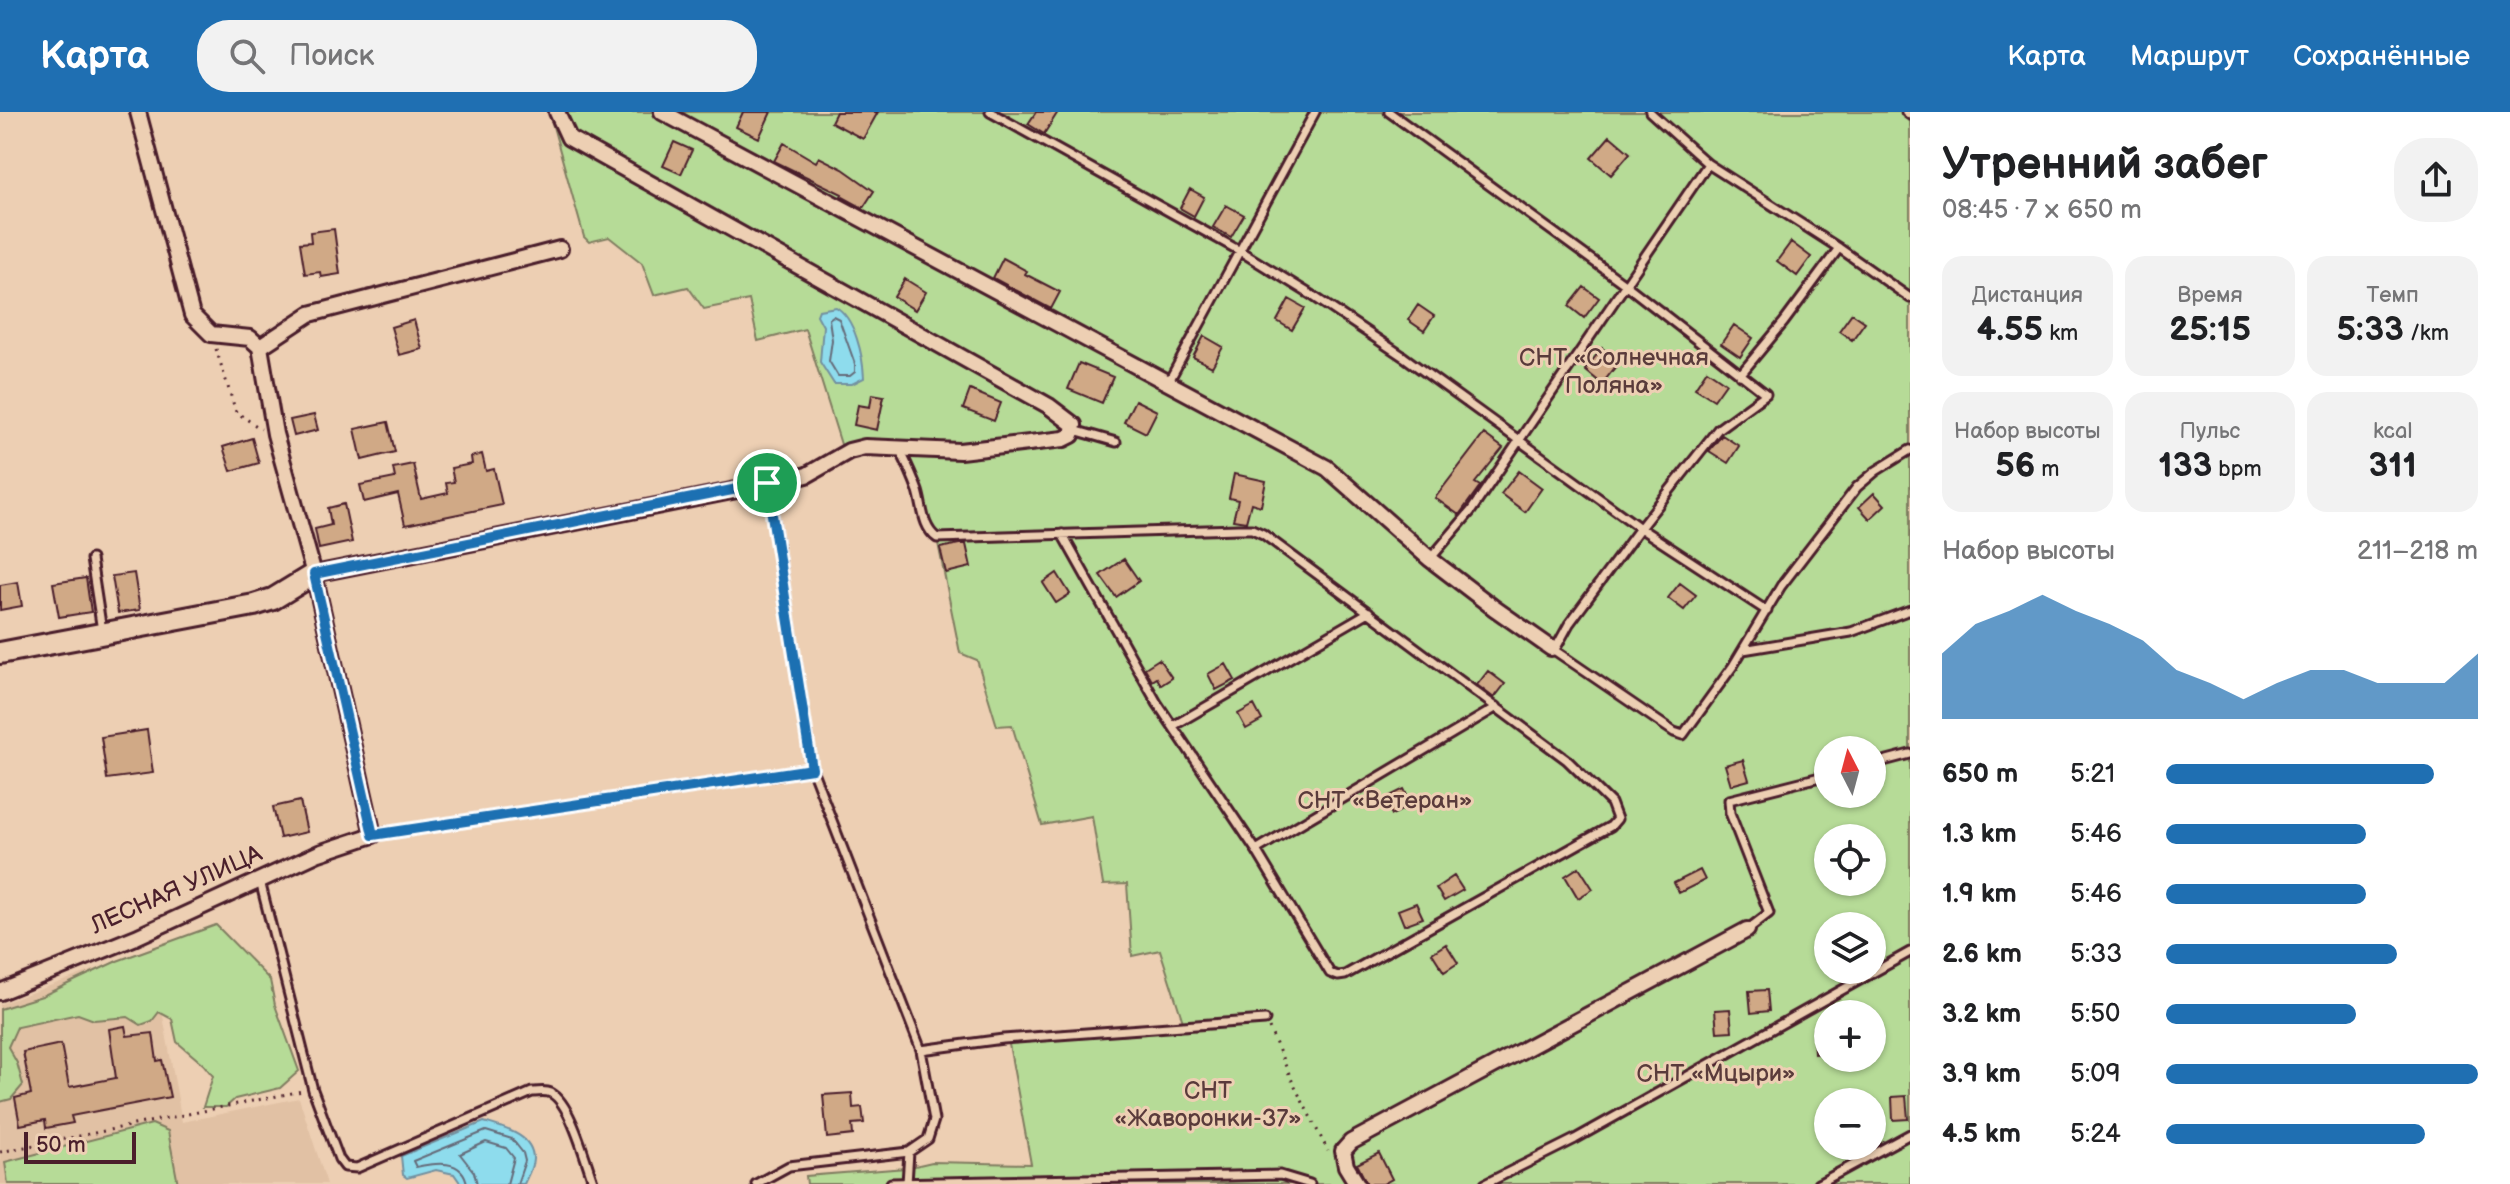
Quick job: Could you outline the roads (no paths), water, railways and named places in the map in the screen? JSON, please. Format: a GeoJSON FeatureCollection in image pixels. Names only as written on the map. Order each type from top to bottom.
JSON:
{"type":"FeatureCollection","features":[{"type":"Feature","properties":{"kind":"street"},"geometry":{"type":"LineString","coordinates":[[138,112],[192,315],[211,334],[250,338],[260,347],[275,434],[314,574],[373,835]]}},
{"type":"Feature","properties":{"kind":"street"},"geometry":{"type":"LineString","coordinates":[[0,653],[254,605],[273,599],[314,574],[807,475],[865,447],[960,451],[1069,434],[1074,425],[1049,406],[569,138],[557,112]]}},
{"type":"Feature","properties":{"kind":"street"},"geometry":{"type":"LineString","coordinates":[[662,112],[1327,468],[1430,559],[1551,648]]}},
{"type":"Feature","properties":{"kind":"street"},"geometry":{"type":"LineString","coordinates":[[260,347],[310,314],[560,249]]}},
{"type":"Feature","properties":{"kind":"street","name":"ЛЕСНАЯ УЛИЦА"},"geometry":{"type":"LineString","coordinates":[[0,992],[136,937],[319,853],[373,835]]}},
{"type":"Feature","properties":{"kind":"street"},"geometry":{"type":"LineString","coordinates":[[1357,1184],[1343,1157],[1343,1151],[1351,1142],[1747,930]]}},
{"type":"Feature","properties":{"kind":"lane"},"geometry":{"type":"LineString","coordinates":[[990,112],[1240,251],[1313,296],[1640,528],[1767,611]]}},
{"type":"Feature","properties":{"kind":"lane"},"geometry":{"type":"LineString","coordinates":[[1169,381],[1315,112]]}},
{"type":"Feature","properties":{"kind":"lane"},"geometry":{"type":"LineString","coordinates":[[1389,112],[1626,285],[1766,394],[1718,429],[1640,528],[1569,624],[1557,646],[1551,648]]}},
{"type":"Feature","properties":{"kind":"lane"},"geometry":{"type":"LineString","coordinates":[[1650,112],[1708,164],[1839,248],[1910,298]]}},
{"type":"Feature","properties":{"kind":"lane"},"geometry":{"type":"LineString","coordinates":[[1430,559],[1471,511],[1708,164]]}},
{"type":"Feature","properties":{"kind":"lane"},"geometry":{"type":"LineString","coordinates":[[1740,375],[1839,248]]}},
{"type":"Feature","properties":{"kind":"lane"},"geometry":{"type":"LineString","coordinates":[[1069,434],[1116,442]]}},
{"type":"Feature","properties":{"kind":"lane"},"geometry":{"type":"LineString","coordinates":[[900,450],[918,492],[926,523],[937,538],[1062,534],[1252,529],[1263,534],[1567,760],[1611,803],[1617,819],[1611,826],[1345,975],[1330,973],[1256,850],[1157,703],[1062,534]]}},
{"type":"Feature","properties":{"kind":"lane"},"geometry":{"type":"LineString","coordinates":[[1551,648],[1674,732],[1683,735],[1743,650],[1781,586],[1857,487],[1910,450]]}},
{"type":"Feature","properties":{"kind":"lane"},"geometry":{"type":"LineString","coordinates":[[756,1184],[789,1166],[909,1152],[928,1139],[934,1120],[921,1050],[812,769],[767,483]]}},
{"type":"Feature","properties":{"kind":"lane"},"geometry":{"type":"LineString","coordinates":[[91,559],[102,633]]}},
{"type":"Feature","properties":{"kind":"lane"},"geometry":{"type":"LineString","coordinates":[[1743,650],[1851,632],[1910,610]]}},
{"type":"Feature","properties":{"kind":"lane"},"geometry":{"type":"LineString","coordinates":[[1173,726],[1369,612]]}},
{"type":"Feature","properties":{"kind":"lane"},"geometry":{"type":"LineString","coordinates":[[1256,850],[1497,707]]}},
{"type":"Feature","properties":{"kind":"lane"},"geometry":{"type":"LineString","coordinates":[[1886,760],[1910,754]]}},
{"type":"Feature","properties":{"kind":"lane"},"geometry":{"type":"LineString","coordinates":[[373,835],[812,769]]}},
{"type":"Feature","properties":{"kind":"lane"},"geometry":{"type":"LineString","coordinates":[[1747,930],[1769,913],[1730,813],[1729,800],[1814,779]]}},
{"type":"Feature","properties":{"kind":"lane"},"geometry":{"type":"LineString","coordinates":[[260,881],[313,1090],[339,1159],[345,1167],[351,1169],[532,1092],[547,1091],[555,1095],[565,1108],[594,1184]]}},
{"type":"Feature","properties":{"kind":"lane"},"geometry":{"type":"LineString","coordinates":[[1485,1184],[1575,1139],[1910,952]]}},
{"type":"Feature","properties":{"kind":"lane"},"geometry":{"type":"LineString","coordinates":[[921,1050],[1003,1039],[1265,1020]]}},
{"type":"Feature","properties":{"kind":"lane"},"geometry":{"type":"LineString","coordinates":[[1818,1184],[1910,1134]]}},
{"type":"Feature","properties":{"kind":"lane"},"geometry":{"type":"LineString","coordinates":[[907,1183],[909,1152]]}},
{"type":"Feature","properties":{"kind":"lane"},"geometry":{"type":"LineString","coordinates":[[891,1183],[1280,1175],[1310,1184]]}},
{"type":"Feature","properties":{"kind":"water"},"geometry":{"type":"Polygon","coordinates":[[[836,307],[853,328],[862,359],[864,378],[852,384],[834,384],[820,362],[823,326],[817,315],[819,310],[836,307]]]}},
{"type":"Feature","properties":{"kind":"water"},"geometry":{"type":"Polygon","coordinates":[[[484,1122],[516,1133],[532,1150],[533,1162],[524,1184],[461,1184],[454,1174],[436,1170],[407,1178],[403,1175],[401,1156],[484,1122]]]}},
{"type":"Feature","properties":{"kind":"park label","name":"СНТ «Солнечная Поляна»"},"geometry":{"type":"Point","coordinates":[1614,371]}},
{"type":"Feature","properties":{"kind":"park label","name":"СНТ «Ветеран»"},"geometry":{"type":"Point","coordinates":[1385,800]}},
{"type":"Feature","properties":{"kind":"park label","name":"СНТ «Мцыри»"},"geometry":{"type":"Point","coordinates":[1716,1073]}},
{"type":"Feature","properties":{"kind":"park label","name":"СНТ «Жаворонки-37»"},"geometry":{"type":"Point","coordinates":[1208,1104]}}]}
